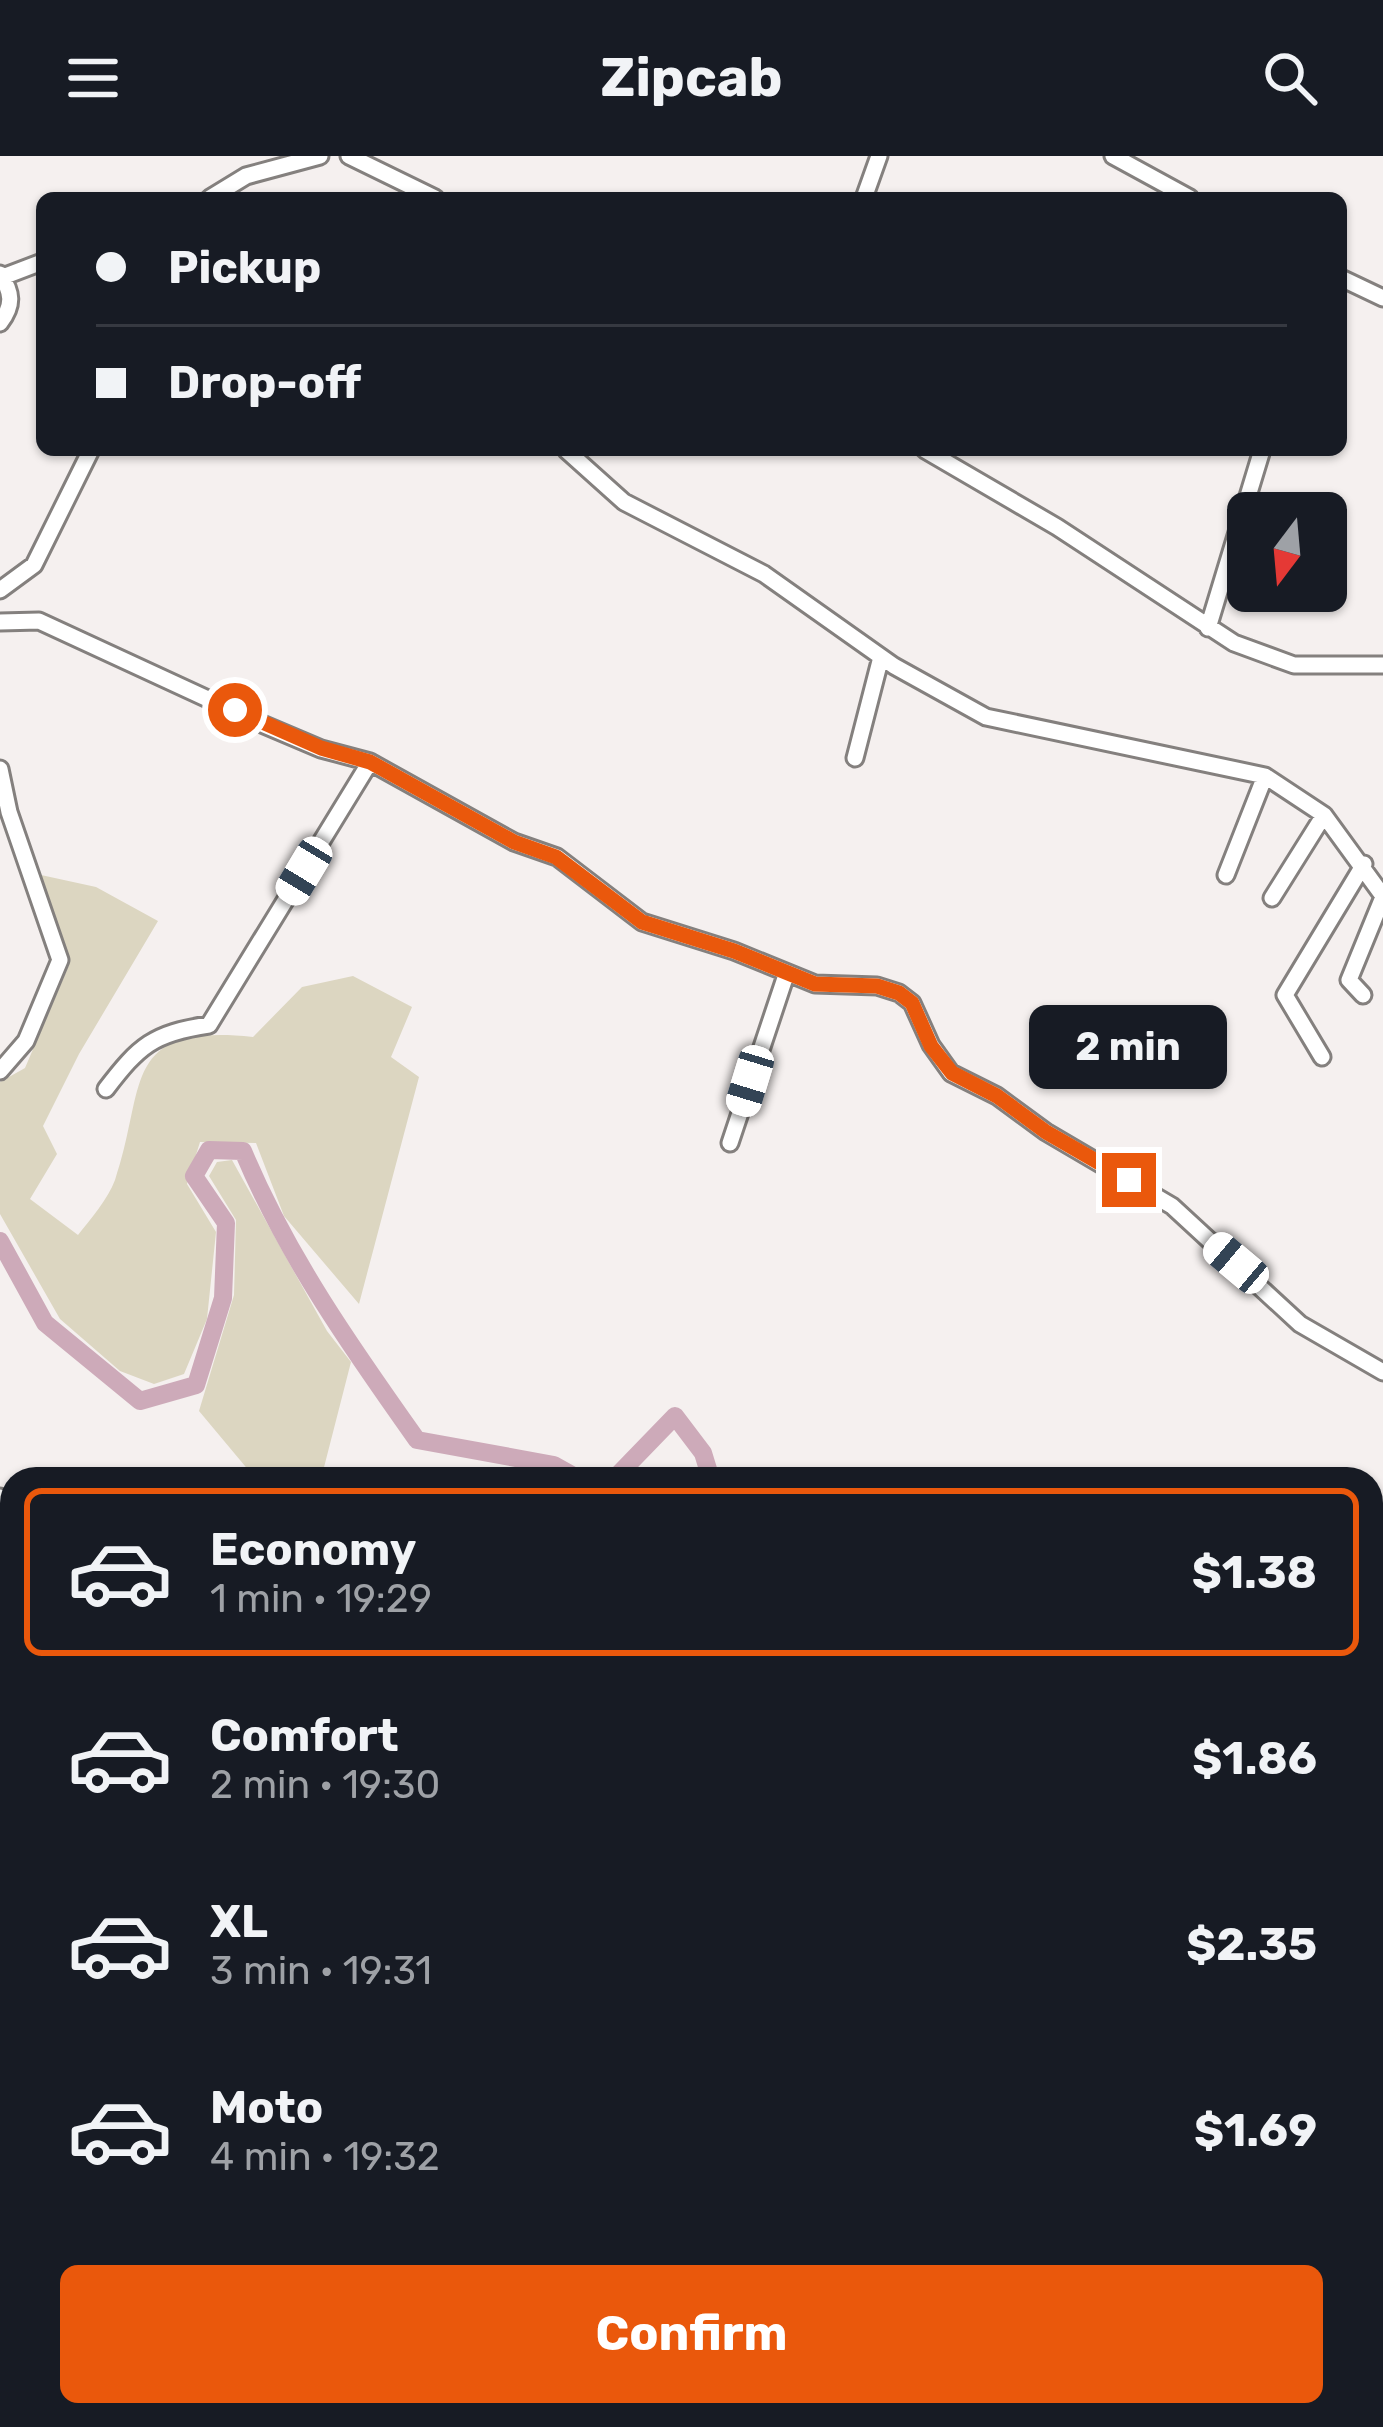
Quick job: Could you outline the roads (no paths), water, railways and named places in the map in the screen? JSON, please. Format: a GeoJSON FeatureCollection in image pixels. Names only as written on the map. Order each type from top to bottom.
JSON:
{"type":"FeatureCollection","features":[{"type":"Feature","properties":{"kind":"street"},"geometry":{"type":"LineString","coordinates":[[220,192],[246,176],[320,156]]}},
{"type":"Feature","properties":{"kind":"street"},"geometry":{"type":"LineString","coordinates":[[350,156],[414,192]]}},
{"type":"Feature","properties":{"kind":"street"},"geometry":{"type":"LineString","coordinates":[[866,192],[879,156]]}},
{"type":"Feature","properties":{"kind":"street"},"geometry":{"type":"LineString","coordinates":[[1114,156],[1179,192]]}},
{"type":"Feature","properties":{"kind":"street"},"geometry":{"type":"LineString","coordinates":[[0,323],[10,307],[10,292],[1,276],[36,264]]}},
{"type":"Feature","properties":{"kind":"street"},"geometry":{"type":"LineString","coordinates":[[1347,281],[1383,298]]}},
{"type":"Feature","properties":{"kind":"street"},"geometry":{"type":"LineString","coordinates":[[0,590],[34,565],[88,456]]}},
{"type":"Feature","properties":{"kind":"street"},"geometry":{"type":"LineString","coordinates":[[573,456],[624,502],[764,574],[881,657],[986,717],[1264,776],[1324,814],[1383,896],[1349,980],[1363,995]]}},
{"type":"Feature","properties":{"kind":"street"},"geometry":{"type":"LineString","coordinates":[[935,456],[1057,527],[1208,628],[1294,665],[1383,665]]}},
{"type":"Feature","properties":{"kind":"street"},"geometry":{"type":"LineString","coordinates":[[1208,628],[1260,456]]}},
{"type":"Feature","properties":{"kind":"street"},"geometry":{"type":"LineString","coordinates":[[0,622],[39,621],[262,724],[370,762],[514,842],[556,857],[642,922],[734,951],[815,984],[877,986],[899,993],[912,1003],[931,1046],[952,1073],[1172,1206],[1300,1324],[1383,1372]]}},
{"type":"Feature","properties":{"kind":"street"},"geometry":{"type":"LineString","coordinates":[[855,758],[881,657]]}},
{"type":"Feature","properties":{"kind":"street"},"geometry":{"type":"LineString","coordinates":[[106,1089],[135,1052],[156,1036],[208,1025],[370,762]]}},
{"type":"Feature","properties":{"kind":"street"},"geometry":{"type":"LineString","coordinates":[[0,770],[9,812],[60,960],[26,1041],[0,1071]]}},
{"type":"Feature","properties":{"kind":"street"},"geometry":{"type":"LineString","coordinates":[[1226,875],[1264,776]]}},
{"type":"Feature","properties":{"kind":"street"},"geometry":{"type":"LineString","coordinates":[[1272,898],[1324,814]]}},
{"type":"Feature","properties":{"kind":"street"},"geometry":{"type":"LineString","coordinates":[[1322,1057],[1285,995],[1364,864]]}},
{"type":"Feature","properties":{"kind":"street"},"geometry":{"type":"LineString","coordinates":[[730,1143],[786,975]]}},
{"type":"Feature","properties":{"kind":"waterway"},"geometry":{"type":"LineString","coordinates":[[0,1241],[45,1323],[140,1401],[196,1385],[223,1298],[226,1223],[194,1176],[209,1150],[243,1151],[300,1264],[417,1440],[558,1467]]}},
{"type":"Feature","properties":{"kind":"waterway"},"geometry":{"type":"LineString","coordinates":[[626,1467],[675,1416],[703,1453],[707,1467]]}}]}
